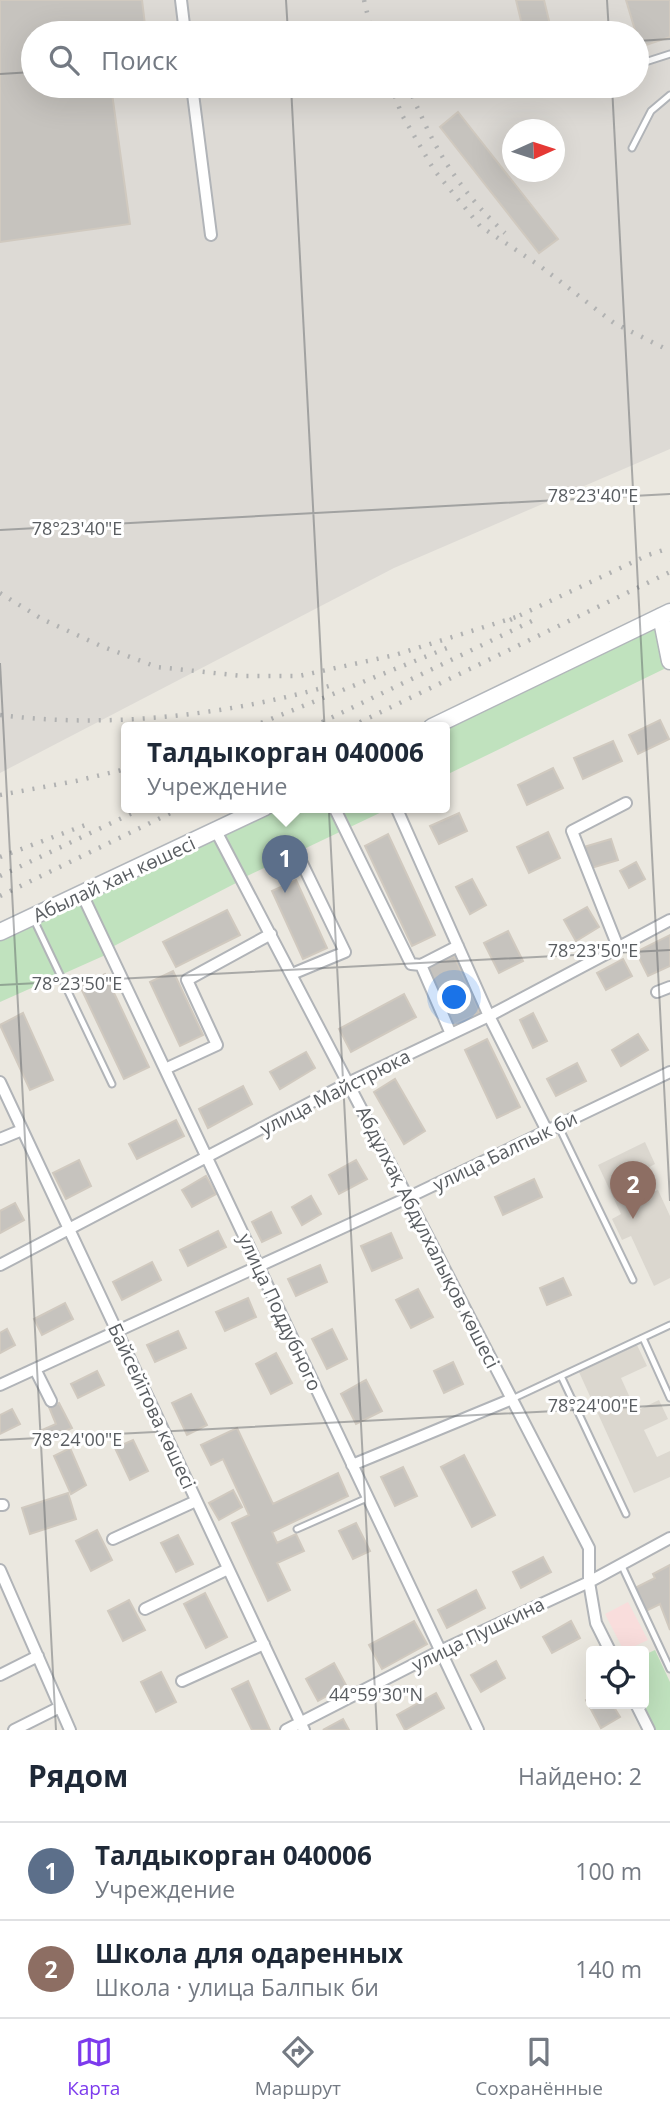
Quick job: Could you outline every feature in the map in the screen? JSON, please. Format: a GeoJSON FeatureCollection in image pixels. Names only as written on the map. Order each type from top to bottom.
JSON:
{"type":"FeatureCollection","features":[{"type":"Feature","properties":{"kind":"main road"},"geometry":{"type":"LineString","coordinates":[[442,722],[666,614],[670,661]]}},
{"type":"Feature","properties":{"kind":"main road","name":"Абылай хан көшесі"},"geometry":{"type":"LineString","coordinates":[[0,932],[253,813]]}},
{"type":"Feature","properties":{"kind":"street"},"geometry":{"type":"LineString","coordinates":[[181,0],[184,21]]}},
{"type":"Feature","properties":{"kind":"street"},"geometry":{"type":"LineString","coordinates":[[194,98],[211,235]]}},
{"type":"Feature","properties":{"kind":"street"},"geometry":{"type":"LineString","coordinates":[[618,947],[572,831],[626,803]]}},
{"type":"Feature","properties":{"kind":"street"},"geometry":{"type":"LineString","coordinates":[[337,813],[411,964],[421,965],[458,946]]}},
{"type":"Feature","properties":{"kind":"street"},"geometry":{"type":"LineString","coordinates":[[399,813],[489,1016],[547,1131]]}},
{"type":"Feature","properties":{"kind":"street","name":"Абдұлхақ Абдұлхалықов көшесі"},"geometry":{"type":"LineString","coordinates":[[216,831],[350,1082],[407,1198],[589,1548],[589,1581],[596,1623],[608,1646]]}},
{"type":"Feature","properties":{"kind":"street"},"geometry":{"type":"LineString","coordinates":[[292,974],[345,952],[299,858]]}},
{"type":"Feature","properties":{"kind":"street","name":"улица Поддубного"},"geometry":{"type":"LineString","coordinates":[[82,894],[478,1730]]}},
{"type":"Feature","properties":{"kind":"street","name":"улица Майстрюка"},"geometry":{"type":"LineString","coordinates":[[0,1265],[350,1082],[489,1016],[670,920]]}},
{"type":"Feature","properties":{"kind":"street"},"geometry":{"type":"LineString","coordinates":[[166,1069],[217,1045],[187,980],[271,934]]}},
{"type":"Feature","properties":{"kind":"street"},"geometry":{"type":"LineString","coordinates":[[421,965],[451,1034]]}},
{"type":"Feature","properties":{"kind":"street"},"geometry":{"type":"LineString","coordinates":[[657,992],[670,987]]}},
{"type":"Feature","properties":{"kind":"street","name":"улица Балпык би"},"geometry":{"type":"LineString","coordinates":[[0,1385],[407,1198],[670,1072]]}},
{"type":"Feature","properties":{"kind":"street","name":"Байсейітова көшесі"},"geometry":{"type":"LineString","coordinates":[[0,1082],[302,1726]]}},
{"type":"Feature","properties":{"kind":"street"},"geometry":{"type":"LineString","coordinates":[[0,1139],[22,1130]]}},
{"type":"Feature","properties":{"kind":"street"},"geometry":{"type":"LineString","coordinates":[[36,1369],[51,1401]]}},
{"type":"Feature","properties":{"kind":"street"},"geometry":{"type":"LineString","coordinates":[[352,1465],[512,1399]]}},
{"type":"Feature","properties":{"kind":"street"},"geometry":{"type":"LineString","coordinates":[[113,1539],[196,1501]]}},
{"type":"Feature","properties":{"kind":"street","name":"улица Пушкина"},"geometry":{"type":"LineString","coordinates":[[286,1730],[302,1726],[440,1651],[589,1581],[670,1538]]}},
{"type":"Feature","properties":{"kind":"street"},"geometry":{"type":"LineString","coordinates":[[145,1609],[229,1569]]}},
{"type":"Feature","properties":{"kind":"street"},"geometry":{"type":"LineString","coordinates":[[0,1570],[70,1730]]}},
{"type":"Feature","properties":{"kind":"street"},"geometry":{"type":"LineString","coordinates":[[182,1681],[264,1644]]}},
{"type":"Feature","properties":{"kind":"street"},"geometry":{"type":"LineString","coordinates":[[0,1675],[38,1656]]}},
{"type":"Feature","properties":{"kind":"street"},"geometry":{"type":"LineString","coordinates":[[14,1730],[60,1707]]}},
{"type":"Feature","properties":{"kind":"street"},"geometry":{"type":"LineString","coordinates":[[638,1709],[649,1730]]}},
{"type":"Feature","properties":{"kind":"lane"},"geometry":{"type":"LineString","coordinates":[[649,61],[670,54]]}},
{"type":"Feature","properties":{"kind":"lane"},"geometry":{"type":"LineString","coordinates":[[632,148],[651,111],[670,95]]}},
{"type":"Feature","properties":{"kind":"lane"},"geometry":{"type":"LineString","coordinates":[[33,917],[112,1084]]}},
{"type":"Feature","properties":{"kind":"lane"},"geometry":{"type":"LineString","coordinates":[[558,1125],[633,1280]]}},
{"type":"Feature","properties":{"kind":"lane"},"geometry":{"type":"LineString","coordinates":[[512,1399],[670,1325]]}},
{"type":"Feature","properties":{"kind":"lane"},"geometry":{"type":"LineString","coordinates":[[643,1338],[670,1398]]}},
{"type":"Feature","properties":{"kind":"lane"},"geometry":{"type":"LineString","coordinates":[[561,1376],[626,1514]]}},
{"type":"Feature","properties":{"kind":"lane"},"geometry":{"type":"LineString","coordinates":[[297,1530],[367,1498]]}},
{"type":"Feature","properties":{"kind":"lane"},"geometry":{"type":"LineString","coordinates":[[621,1564],[670,1669]]}},
{"type":"Feature","properties":{"kind":"shaded area"},"geometry":{"type":"Polygon","coordinates":[[[0,0],[670,0],[670,449],[394,568],[0,773],[0,0]]]}},
{"type":"Feature","properties":{"kind":"shaded area"},"geometry":{"type":"Polygon","coordinates":[[[645,1142],[655,1164],[640,1172],[650,1193],[658,1190],[670,1216],[670,1278],[654,1286],[631,1236],[622,1240],[612,1219],[621,1214],[598,1165],[645,1142]]]}},
{"type":"Feature","properties":{"kind":"shaded area"},"geometry":{"type":"Polygon","coordinates":[[[637,1345],[647,1366],[621,1378],[636,1411],[659,1400],[668,1419],[644,1430],[657,1457],[670,1451],[670,1477],[634,1493],[579,1372],[637,1345]]]}},
{"type":"Feature","properties":{"kind":"shaded area"},"geometry":{"type":"Polygon","coordinates":[[[628,1602],[648,1640],[635,1646],[621,1646],[605,1614],[628,1602]]]}},
{"type":"Feature","properties":{"kind":"green space"},"geometry":{"type":"Polygon","coordinates":[[[655,627],[664,669],[450,773],[450,726],[655,627]]]}},
{"type":"Feature","properties":{"kind":"green space"},"geometry":{"type":"Polygon","coordinates":[[[265,813],[380,813],[245,877],[225,833],[265,813]]]}},
{"type":"Feature","properties":{"kind":"green space"},"geometry":{"type":"Polygon","coordinates":[[[212,837],[236,883],[114,946],[88,896],[212,837]]]}},
{"type":"Feature","properties":{"kind":"green space"},"geometry":{"type":"Polygon","coordinates":[[[80,899],[110,953],[0,1002],[0,937],[80,899]]]}},
{"type":"Feature","properties":{"kind":"green space"},"geometry":{"type":"Polygon","coordinates":[[[655,1650],[670,1682],[670,1730],[656,1730],[646,1709],[649,1709],[649,1653],[655,1650]]]}},
{"type":"Feature","properties":{"kind":"building"},"geometry":{"type":"Polygon","coordinates":[[[0,0],[142,0],[145,21],[21,21],[21,98],[113,98],[130,224],[0,242],[0,0]]]}},
{"type":"Feature","properties":{"kind":"building"},"geometry":{"type":"Polygon","coordinates":[[[516,0],[544,0],[549,21],[521,21],[516,0]]]}},
{"type":"Feature","properties":{"kind":"building"},"geometry":{"type":"Polygon","coordinates":[[[626,0],[670,0],[670,37],[649,44],[649,21],[632,21],[626,0]]]}},
{"type":"Feature","properties":{"kind":"building"},"geometry":{"type":"Polygon","coordinates":[[[458,112],[502,168],[502,182],[513,182],[558,239],[539,253],[440,127],[458,112]]]}},
{"type":"Feature","properties":{"kind":"building"},"geometry":{"type":"Polygon","coordinates":[[[660,720],[669,739],[638,754],[629,735],[660,720]]]}},
{"type":"Feature","properties":{"kind":"building"},"geometry":{"type":"Polygon","coordinates":[[[613,741],[622,761],[583,779],[574,758],[613,741]]]}},
{"type":"Feature","properties":{"kind":"building"},"geometry":{"type":"Polygon","coordinates":[[[553,768],[563,788],[527,805],[518,785],[553,768]]]}},
{"type":"Feature","properties":{"kind":"building"},"geometry":{"type":"Polygon","coordinates":[[[459,813],[467,831],[439,844],[430,826],[459,813]]]}},
{"type":"Feature","properties":{"kind":"building"},"geometry":{"type":"Polygon","coordinates":[[[548,832],[560,858],[529,873],[517,847],[548,832]]]}},
{"type":"Feature","properties":{"kind":"building"},"geometry":{"type":"Polygon","coordinates":[[[388,834],[435,935],[412,946],[365,846],[388,834]]]}},
{"type":"Feature","properties":{"kind":"building"},"geometry":{"type":"Polygon","coordinates":[[[611,839],[618,860],[591,868],[584,847],[611,839]]]}},
{"type":"Feature","properties":{"kind":"building"},"geometry":{"type":"Polygon","coordinates":[[[636,862],[645,879],[629,888],[620,871],[636,862]]]}},
{"type":"Feature","properties":{"kind":"building"},"geometry":{"type":"Polygon","coordinates":[[[472,879],[486,905],[470,914],[456,887],[472,879]]]}},
{"type":"Feature","properties":{"kind":"building"},"geometry":{"type":"Polygon","coordinates":[[[296,880],[327,948],[303,959],[272,891],[296,880]]]}},
{"type":"Feature","properties":{"kind":"building"},"geometry":{"type":"Polygon","coordinates":[[[587,907],[599,927],[576,941],[564,920],[587,907]]]}},
{"type":"Feature","properties":{"kind":"building"},"geometry":{"type":"Polygon","coordinates":[[[227,910],[240,935],[176,967],[163,942],[227,910]]]}},
{"type":"Feature","properties":{"kind":"building"},"geometry":{"type":"Polygon","coordinates":[[[508,931],[523,961],[499,973],[484,943],[508,931]]]}},
{"type":"Feature","properties":{"kind":"building"},"geometry":{"type":"Polygon","coordinates":[[[670,935],[670,966],[648,976],[636,952],[670,935]]]}},
{"type":"Feature","properties":{"kind":"building"},"geometry":{"type":"Polygon","coordinates":[[[454,956],[480,1013],[452,1025],[427,968],[454,956]]]}},
{"type":"Feature","properties":{"kind":"building"},"geometry":{"type":"Polygon","coordinates":[[[623,959],[632,976],[606,990],[597,973],[623,959]]]}},
{"type":"Feature","properties":{"kind":"building"},"geometry":{"type":"Polygon","coordinates":[[[173,971],[203,1035],[180,1046],[150,982],[173,971]]]}},
{"type":"Feature","properties":{"kind":"building"},"geometry":{"type":"Polygon","coordinates":[[[105,974],[149,1067],[124,1079],[80,986],[105,974]]]}},
{"type":"Feature","properties":{"kind":"building"},"geometry":{"type":"Polygon","coordinates":[[[404,994],[416,1017],[351,1052],[339,1029],[404,994]]]}},
{"type":"Feature","properties":{"kind":"building"},"geometry":{"type":"Polygon","coordinates":[[[23,1013],[53,1080],[30,1090],[0,1025],[23,1013]]]}},
{"type":"Feature","properties":{"kind":"building"},"geometry":{"type":"Polygon","coordinates":[[[533,1013],[547,1041],[533,1048],[520,1020],[533,1013]]]}},
{"type":"Feature","properties":{"kind":"building"},"geometry":{"type":"Polygon","coordinates":[[[638,1034],[648,1050],[621,1066],[612,1050],[638,1034]]]}},
{"type":"Feature","properties":{"kind":"building"},"geometry":{"type":"Polygon","coordinates":[[[487,1039],[520,1107],[497,1118],[465,1050],[487,1039]]]}},
{"type":"Feature","properties":{"kind":"building"},"geometry":{"type":"Polygon","coordinates":[[[306,1052],[315,1068],[280,1089],[270,1072],[306,1052]]]}},
{"type":"Feature","properties":{"kind":"building"},"geometry":{"type":"Polygon","coordinates":[[[577,1063],[586,1081],[556,1096],[547,1079],[577,1063]]]}},
{"type":"Feature","properties":{"kind":"building"},"geometry":{"type":"Polygon","coordinates":[[[395,1079],[425,1131],[404,1144],[374,1092],[395,1079]]]}},
{"type":"Feature","properties":{"kind":"building"},"geometry":{"type":"Polygon","coordinates":[[[243,1086],[252,1104],[208,1128],[199,1109],[243,1086]]]}},
{"type":"Feature","properties":{"kind":"building"},"geometry":{"type":"Polygon","coordinates":[[[176,1120],[184,1136],[137,1159],[129,1144],[176,1120]]]}},
{"type":"Feature","properties":{"kind":"building"},"geometry":{"type":"Polygon","coordinates":[[[79,1160],[91,1186],[66,1199],[53,1173],[79,1160]]]}},
{"type":"Feature","properties":{"kind":"building"},"geometry":{"type":"Polygon","coordinates":[[[356,1160],[367,1179],[339,1194],[329,1175],[356,1160]]]}},
{"type":"Feature","properties":{"kind":"building"},"geometry":{"type":"Polygon","coordinates":[[[206,1176],[216,1194],[192,1207],[182,1190],[206,1176]]]}},
{"type":"Feature","properties":{"kind":"building"},"geometry":{"type":"Polygon","coordinates":[[[534,1179],[542,1197],[503,1215],[495,1197],[534,1179]]]}},
{"type":"Feature","properties":{"kind":"building"},"geometry":{"type":"Polygon","coordinates":[[[311,1196],[321,1214],[302,1225],[292,1207],[311,1196]]]}},
{"type":"Feature","properties":{"kind":"building"},"geometry":{"type":"Polygon","coordinates":[[[15,1203],[24,1220],[0,1233],[0,1211],[15,1203]]]}},
{"type":"Feature","properties":{"kind":"building"},"geometry":{"type":"Polygon","coordinates":[[[271,1212],[281,1233],[262,1242],[252,1222],[271,1212]]]}},
{"type":"Feature","properties":{"kind":"building"},"geometry":{"type":"Polygon","coordinates":[[[218,1231],[226,1247],[188,1266],[180,1250],[218,1231]]]}},
{"type":"Feature","properties":{"kind":"building"},"geometry":{"type":"Polygon","coordinates":[[[391,1233],[402,1258],[372,1271],[361,1246],[391,1233]]]}},
{"type":"Feature","properties":{"kind":"building"},"geometry":{"type":"Polygon","coordinates":[[[152,1262],[161,1280],[122,1300],[113,1282],[152,1262]]]}},
{"type":"Feature","properties":{"kind":"building"},"geometry":{"type":"Polygon","coordinates":[[[320,1265],[327,1282],[296,1296],[288,1279],[320,1265]]]}},
{"type":"Feature","properties":{"kind":"building"},"geometry":{"type":"Polygon","coordinates":[[[563,1278],[571,1295],[547,1305],[540,1288],[563,1278]]]}},
{"type":"Feature","properties":{"kind":"building"},"geometry":{"type":"Polygon","coordinates":[[[418,1289],[433,1317],[411,1328],[396,1300],[418,1289]]]}},
{"type":"Feature","properties":{"kind":"building"},"geometry":{"type":"Polygon","coordinates":[[[248,1298],[256,1317],[225,1331],[216,1312],[248,1298]]]}},
{"type":"Feature","properties":{"kind":"building"},"geometry":{"type":"Polygon","coordinates":[[[65,1303],[73,1319],[42,1335],[34,1319],[65,1303]]]}},
{"type":"Feature","properties":{"kind":"building"},"geometry":{"type":"Polygon","coordinates":[[[7,1329],[15,1345],[0,1353],[0,1333],[7,1329]]]}},
{"type":"Feature","properties":{"kind":"building"},"geometry":{"type":"Polygon","coordinates":[[[332,1329],[347,1359],[327,1369],[312,1339],[332,1329]]]}},
{"type":"Feature","properties":{"kind":"building"},"geometry":{"type":"Polygon","coordinates":[[[178,1331],[186,1348],[155,1362],[147,1345],[178,1331]]]}},
{"type":"Feature","properties":{"kind":"building"},"geometry":{"type":"Polygon","coordinates":[[[276,1353],[292,1383],[271,1394],[256,1364],[276,1353]]]}},
{"type":"Feature","properties":{"kind":"building"},"geometry":{"type":"Polygon","coordinates":[[[453,1362],[463,1384],[444,1393],[434,1371],[453,1362]]]}},
{"type":"Feature","properties":{"kind":"building"},"geometry":{"type":"Polygon","coordinates":[[[97,1371],[104,1385],[78,1398],[71,1384],[97,1371]]]}},
{"type":"Feature","properties":{"kind":"building"},"geometry":{"type":"Polygon","coordinates":[[[366,1380],[382,1411],[356,1424],[341,1394],[366,1380]]]}},
{"type":"Feature","properties":{"kind":"building"},"geometry":{"type":"Polygon","coordinates":[[[191,1394],[207,1425],[187,1435],[172,1403],[191,1394]]]}},
{"type":"Feature","properties":{"kind":"building"},"geometry":{"type":"Polygon","coordinates":[[[59,1403],[72,1428],[46,1440],[42,1430],[56,1424],[49,1407],[59,1403]]]}},
{"type":"Feature","properties":{"kind":"building"},"geometry":{"type":"Polygon","coordinates":[[[12,1409],[20,1424],[0,1434],[0,1415],[12,1409]]]}},
{"type":"Feature","properties":{"kind":"building"},"geometry":{"type":"Polygon","coordinates":[[[237,1428],[273,1504],[338,1473],[348,1496],[272,1532],[277,1543],[296,1534],[304,1551],[277,1563],[290,1590],[268,1601],[232,1523],[249,1515],[223,1459],[211,1465],[201,1445],[237,1428]]]}},
{"type":"Feature","properties":{"kind":"building"},"geometry":{"type":"Polygon","coordinates":[[[133,1440],[148,1471],[130,1480],[115,1448],[133,1440]]]}},
{"type":"Feature","properties":{"kind":"building"},"geometry":{"type":"Polygon","coordinates":[[[70,1448],[86,1485],[71,1494],[54,1456],[70,1448]]]}},
{"type":"Feature","properties":{"kind":"building"},"geometry":{"type":"Polygon","coordinates":[[[464,1455],[495,1515],[472,1527],[441,1467],[464,1455]]]}},
{"type":"Feature","properties":{"kind":"building"},"geometry":{"type":"Polygon","coordinates":[[[403,1467],[417,1496],[395,1506],[381,1477],[403,1467]]]}},
{"type":"Feature","properties":{"kind":"building"},"geometry":{"type":"Polygon","coordinates":[[[233,1490],[242,1507],[219,1520],[209,1503],[233,1490]]]}},
{"type":"Feature","properties":{"kind":"building"},"geometry":{"type":"Polygon","coordinates":[[[68,1493],[76,1519],[30,1534],[22,1508],[68,1493]]]}},
{"type":"Feature","properties":{"kind":"building"},"geometry":{"type":"Polygon","coordinates":[[[356,1523],[370,1551],[353,1559],[339,1531],[356,1523]]]}},
{"type":"Feature","properties":{"kind":"building"},"geometry":{"type":"Polygon","coordinates":[[[97,1530],[112,1560],[91,1571],[76,1541],[97,1530]]]}},
{"type":"Feature","properties":{"kind":"building"},"geometry":{"type":"Polygon","coordinates":[[[178,1535],[193,1564],[176,1572],[161,1543],[178,1535]]]}},
{"type":"Feature","properties":{"kind":"building"},"geometry":{"type":"Polygon","coordinates":[[[543,1557],[551,1572],[521,1588],[513,1572],[543,1557]]]}},
{"type":"Feature","properties":{"kind":"building"},"geometry":{"type":"Polygon","coordinates":[[[670,1565],[670,1630],[660,1604],[644,1612],[633,1589],[655,1578],[653,1574],[670,1565]]]}},
{"type":"Feature","properties":{"kind":"building"},"geometry":{"type":"Polygon","coordinates":[[[476,1590],[485,1608],[447,1628],[438,1610],[476,1590]]]}},
{"type":"Feature","properties":{"kind":"building"},"geometry":{"type":"Polygon","coordinates":[[[205,1593],[227,1637],[206,1648],[184,1604],[205,1593]]]}},
{"type":"Feature","properties":{"kind":"building"},"geometry":{"type":"Polygon","coordinates":[[[129,1600],[145,1630],[123,1641],[108,1611],[129,1600]]]}},
{"type":"Feature","properties":{"kind":"building"},"geometry":{"type":"Polygon","coordinates":[[[414,1621],[427,1644],[382,1669],[369,1645],[414,1621]]]}},
{"type":"Feature","properties":{"kind":"building"},"geometry":{"type":"Polygon","coordinates":[[[571,1621],[580,1638],[552,1653],[543,1637],[571,1621]]]}},
{"type":"Feature","properties":{"kind":"building"},"geometry":{"type":"Polygon","coordinates":[[[496,1661],[505,1678],[481,1692],[471,1675],[496,1661]]]}},
{"type":"Feature","properties":{"kind":"building"},"geometry":{"type":"Polygon","coordinates":[[[334,1663],[346,1685],[318,1701],[306,1679],[334,1663]]]}},
{"type":"Feature","properties":{"kind":"building"},"geometry":{"type":"Polygon","coordinates":[[[161,1672],[176,1702],[156,1712],[141,1682],[161,1672]]]}},
{"type":"Feature","properties":{"kind":"building"},"geometry":{"type":"Polygon","coordinates":[[[248,1681],[270,1730],[252,1730],[232,1689],[248,1681]]]}},
{"type":"Feature","properties":{"kind":"building"},"geometry":{"type":"Polygon","coordinates":[[[436,1693],[444,1708],[405,1730],[397,1715],[436,1693]]]}},
{"type":"Feature","properties":{"kind":"building"},"geometry":{"type":"Polygon","coordinates":[[[591,1709],[615,1709],[620,1717],[601,1728],[591,1709]]]}},
{"type":"Feature","properties":{"kind":"building"},"geometry":{"type":"Polygon","coordinates":[[[343,1719],[349,1730],[323,1730],[343,1719]]]}},
{"type":"Feature","properties":{"kind":"railway"},"geometry":{"type":"LineString","coordinates":[[364,0],[369,21]]}},
{"type":"Feature","properties":{"kind":"railway"},"geometry":{"type":"LineString","coordinates":[[396,98],[402,115],[434,170],[480,226],[540,266],[614,323],[670,351]]}},
{"type":"Feature","properties":{"kind":"railway"},"geometry":{"type":"LineString","coordinates":[[413,98],[449,168],[480,208],[505,233]]}},
{"type":"Feature","properties":{"kind":"railway"},"geometry":{"type":"LineString","coordinates":[[510,620],[648,555],[670,548]]}},
{"type":"Feature","properties":{"kind":"railway"},"geometry":{"type":"LineString","coordinates":[[360,722],[670,572]]}},
{"type":"Feature","properties":{"kind":"railway"},"geometry":{"type":"LineString","coordinates":[[0,593],[42,619],[101,646],[157,667],[243,676],[299,676],[395,655],[516,617]]}},
{"type":"Feature","properties":{"kind":"railway"},"geometry":{"type":"LineString","coordinates":[[322,722],[534,620]]}},
{"type":"Feature","properties":{"kind":"railway"},"geometry":{"type":"LineString","coordinates":[[263,722],[452,646]]}},
{"type":"Feature","properties":{"kind":"railway"},"geometry":{"type":"LineString","coordinates":[[0,715],[41,719],[126,720],[254,704],[336,684]]}},
{"type":"Feature","properties":{"kind":"railway"},"geometry":{"type":"LineString","coordinates":[[0,795],[121,770]]}},
{"type":"Feature","properties":{"kind":"railway"},"geometry":{"type":"LineString","coordinates":[[0,876],[132,813]]}},
{"type":"Feature","properties":{"kind":"railway"},"geometry":{"type":"LineString","coordinates":[[0,896],[171,813]]}},
{"type":"Feature","properties":{"kind":"railway"},"geometry":{"type":"LineString","coordinates":[[0,857],[88,824]]}},
{"type":"Feature","properties":{"kind":"place","name":"Талдыкорган 040006"},"geometry":{"type":"Point","coordinates":[285,893]}},
{"type":"Feature","properties":{"kind":"place","name":"Школа для одаренных"},"geometry":{"type":"Point","coordinates":[633,1219]}}]}
